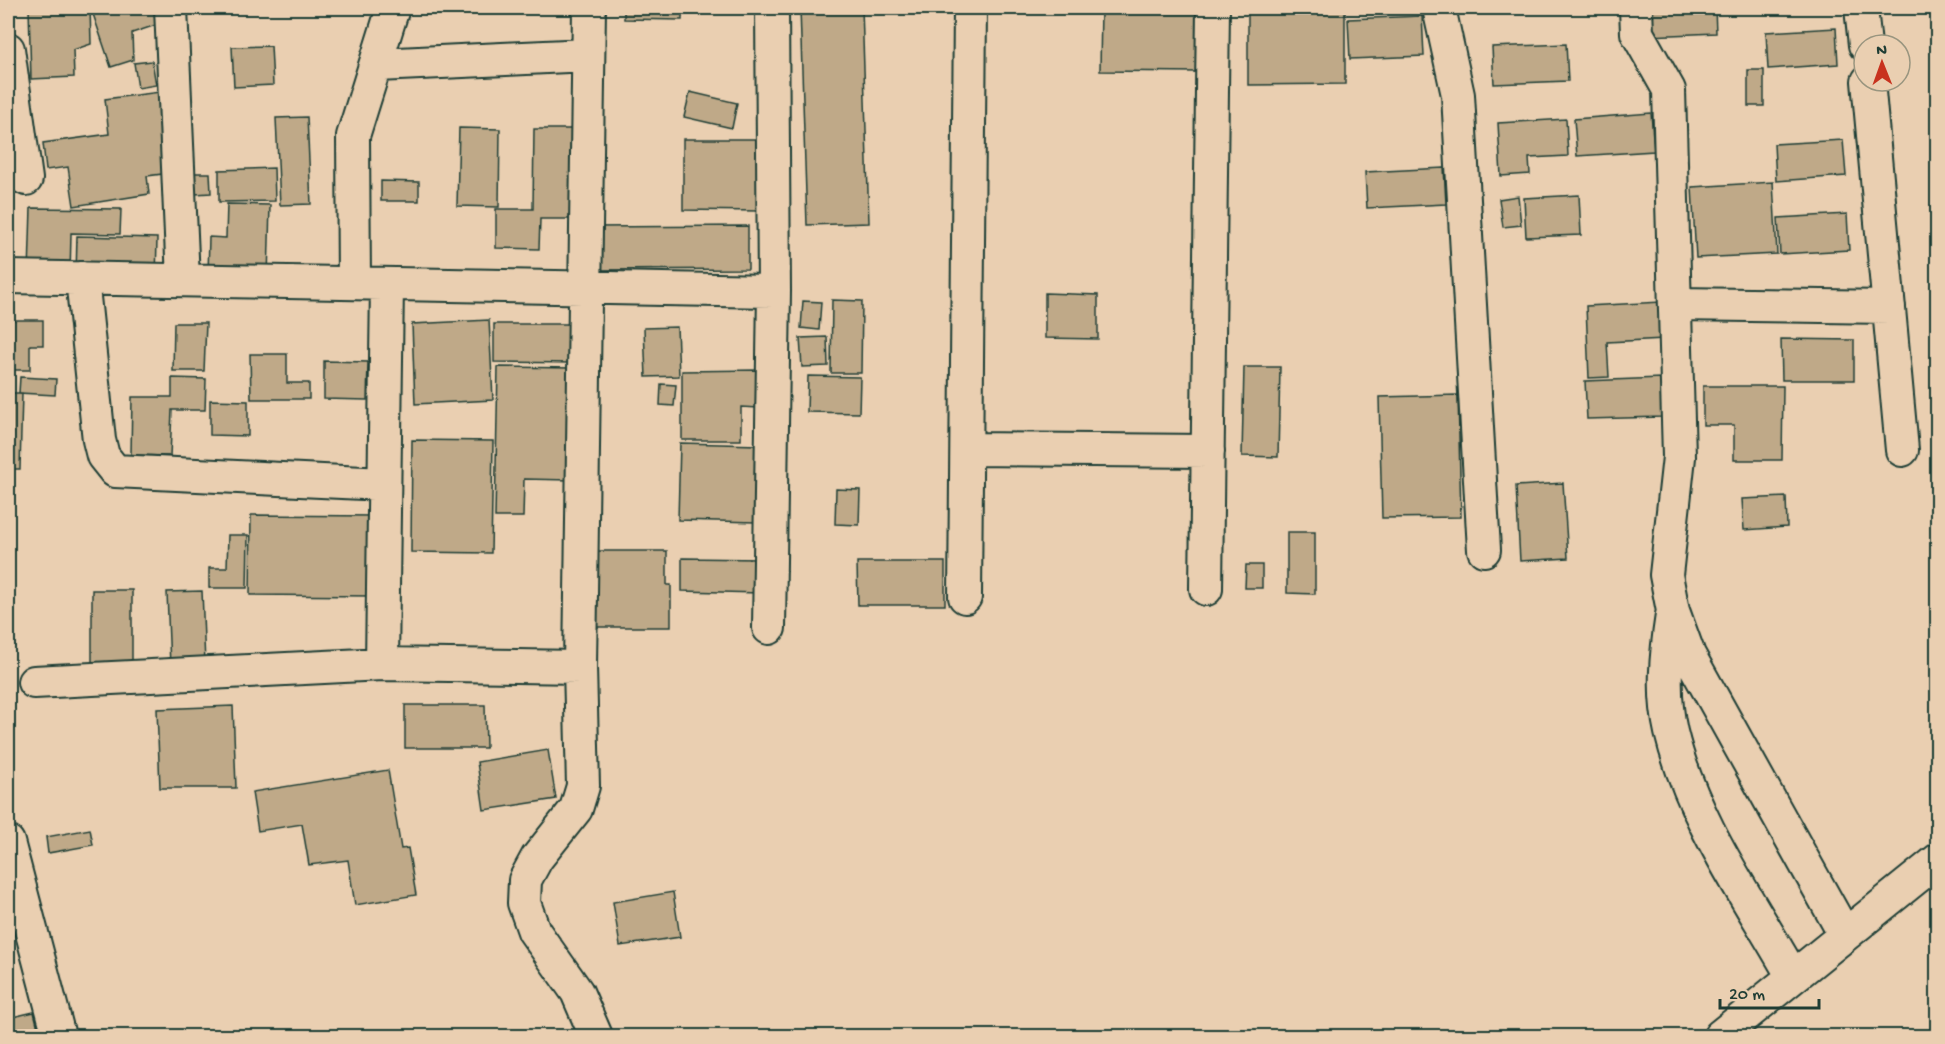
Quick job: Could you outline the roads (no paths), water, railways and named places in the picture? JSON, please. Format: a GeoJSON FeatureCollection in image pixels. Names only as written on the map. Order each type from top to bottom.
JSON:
{"type":"FeatureCollection","features":[{"type":"Feature","properties":{"kind":"street"},"geometry":{"type":"LineString","coordinates":[[171,8],[183,280]]}},
{"type":"Feature","properties":{"kind":"street"},"geometry":{"type":"LineString","coordinates":[[354,282],[352,136],[377,65],[393,8]]}},
{"type":"Feature","properties":{"kind":"street"},"geometry":{"type":"LineString","coordinates":[[589,8],[580,667],[583,786],[576,809],[537,858],[525,880],[524,903],[534,931],[577,992],[596,1036]]}},
{"type":"Feature","properties":{"kind":"street"},"geometry":{"type":"LineString","coordinates":[[769,628],[774,291],[772,8]]}},
{"type":"Feature","properties":{"kind":"street"},"geometry":{"type":"LineString","coordinates":[[965,597],[970,8]]}},
{"type":"Feature","properties":{"kind":"street"},"geometry":{"type":"LineString","coordinates":[[1206,589],[1213,8]]}},
{"type":"Feature","properties":{"kind":"street"},"geometry":{"type":"LineString","coordinates":[[1439,8],[1458,96],[1484,550]]}},
{"type":"Feature","properties":{"kind":"street"},"geometry":{"type":"LineString","coordinates":[[1636,8],[1637,33],[1669,90],[1679,457],[1666,575],[1673,611],[1689,655],[1845,935]]}},
{"type":"Feature","properties":{"kind":"street"},"geometry":{"type":"LineString","coordinates":[[1861,8],[1864,33]]}},
{"type":"Feature","properties":{"kind":"street"},"geometry":{"type":"LineString","coordinates":[[8,49],[26,179]]}},
{"type":"Feature","properties":{"kind":"street"},"geometry":{"type":"LineString","coordinates":[[377,65],[588,55]]}},
{"type":"Feature","properties":{"kind":"street"},"geometry":{"type":"LineString","coordinates":[[1869,93],[1902,450]]}},
{"type":"Feature","properties":{"kind":"street"},"geometry":{"type":"LineString","coordinates":[[8,277],[774,291]]}},
{"type":"Feature","properties":{"kind":"street"},"geometry":{"type":"LineString","coordinates":[[82,279],[99,440],[103,456],[115,471],[384,484]]}},
{"type":"Feature","properties":{"kind":"street"},"geometry":{"type":"LineString","coordinates":[[382,664],[387,284]]}},
{"type":"Feature","properties":{"kind":"street"},"geometry":{"type":"LineString","coordinates":[[1676,304],[1889,307]]}},
{"type":"Feature","properties":{"kind":"street"},"geometry":{"type":"LineString","coordinates":[[967,449],[1208,451]]}},
{"type":"Feature","properties":{"kind":"street"},"geometry":{"type":"LineString","coordinates":[[1673,611],[1666,657],[1666,690],[1671,732],[1681,763],[1697,806],[1715,841],[1793,977]]}},
{"type":"Feature","properties":{"kind":"street"},"geometry":{"type":"LineString","coordinates":[[33,682],[382,664],[580,667]]}},
{"type":"Feature","properties":{"kind":"street"},"geometry":{"type":"LineString","coordinates":[[8,842],[59,1036]]}},
{"type":"Feature","properties":{"kind":"street"},"geometry":{"type":"LineString","coordinates":[[1720,1036],[1938,860]]}}]}
